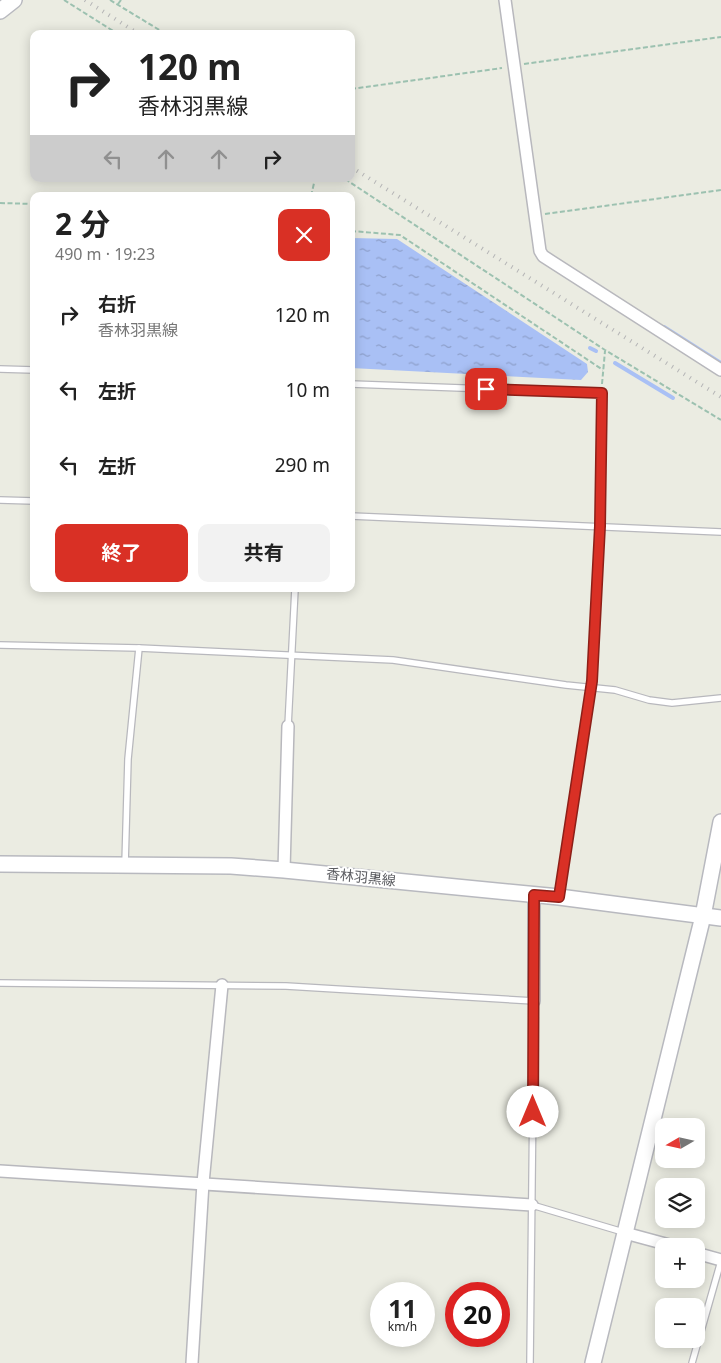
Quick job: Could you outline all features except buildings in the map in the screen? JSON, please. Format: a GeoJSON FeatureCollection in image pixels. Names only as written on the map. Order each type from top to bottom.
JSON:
{"type":"FeatureCollection","features":[{"type":"Feature","properties":{"kind":"main road"},"geometry":{"type":"LineString","coordinates":[[0,11],[14,0]]}},
{"type":"Feature","properties":{"kind":"main road"},"geometry":{"type":"LineString","coordinates":[[593,1363],[704,916],[721,822]]}},
{"type":"Feature","properties":{"kind":"main road","name":"香林羽黒線"},"geometry":{"type":"LineString","coordinates":[[0,864],[231,866],[559,897],[721,918]]}},
{"type":"Feature","properties":{"kind":"street"},"geometry":{"type":"LineString","coordinates":[[505,0],[540,251],[543,256],[721,370]]}},
{"type":"Feature","properties":{"kind":"street"},"geometry":{"type":"LineString","coordinates":[[284,870],[288,726]]}},
{"type":"Feature","properties":{"kind":"street"},"geometry":{"type":"LineString","coordinates":[[534,895],[534,1001]]}},
{"type":"Feature","properties":{"kind":"street"},"geometry":{"type":"LineString","coordinates":[[192,1363],[203,1183],[222,985]]}},
{"type":"Feature","properties":{"kind":"street"},"geometry":{"type":"LineString","coordinates":[[0,1172],[203,1183],[532,1205]]}},
{"type":"Feature","properties":{"kind":"street"},"geometry":{"type":"LineString","coordinates":[[626,1233],[655,1241]]}},
{"type":"Feature","properties":{"kind":"street"},"geometry":{"type":"LineString","coordinates":[[705,1256],[721,1260]]}},
{"type":"Feature","properties":{"kind":"lane"},"geometry":{"type":"LineString","coordinates":[[0,368],[30,370]]}},
{"type":"Feature","properties":{"kind":"lane"},"geometry":{"type":"LineString","coordinates":[[355,384],[602,393],[600,526],[592,688],[559,897]]}},
{"type":"Feature","properties":{"kind":"lane"},"geometry":{"type":"LineString","coordinates":[[0,500],[30,501]]}},
{"type":"Feature","properties":{"kind":"lane"},"geometry":{"type":"LineString","coordinates":[[355,516],[721,532]]}},
{"type":"Feature","properties":{"kind":"lane"},"geometry":{"type":"LineString","coordinates":[[288,726],[294,592]]}},
{"type":"Feature","properties":{"kind":"lane"},"geometry":{"type":"LineString","coordinates":[[0,645],[139,648],[393,660],[615,690],[649,700],[672,704],[721,698]]}},
{"type":"Feature","properties":{"kind":"lane"},"geometry":{"type":"LineString","coordinates":[[125,866],[128,760],[139,648]]}},
{"type":"Feature","properties":{"kind":"lane"},"geometry":{"type":"LineString","coordinates":[[0,983],[286,986],[534,1001],[530,1363]]}},
{"type":"Feature","properties":{"kind":"lane"},"geometry":{"type":"LineString","coordinates":[[532,1205],[626,1233]]}},
{"type":"Feature","properties":{"kind":"lane"},"geometry":{"type":"LineString","coordinates":[[692,1363],[721,1260]]}},
{"type":"Feature","properties":{"kind":"path"},"geometry":{"type":"LineString","coordinates":[[64,0],[112,30]]}},
{"type":"Feature","properties":{"kind":"path"},"geometry":{"type":"LineString","coordinates":[[110,0],[160,30]]}},
{"type":"Feature","properties":{"kind":"path"},"geometry":{"type":"LineString","coordinates":[[118,4],[121,0]]}},
{"type":"Feature","properties":{"kind":"path"},"geometry":{"type":"LineString","coordinates":[[355,88],[721,37]]}},
{"type":"Feature","properties":{"kind":"path"},"geometry":{"type":"LineString","coordinates":[[350,182],[605,350],[721,420]]}},
{"type":"Feature","properties":{"kind":"path"},"geometry":{"type":"LineString","coordinates":[[535,216],[721,190]]}},
{"type":"Feature","properties":{"kind":"path"},"geometry":{"type":"LineString","coordinates":[[0,203],[30,204]]}},
{"type":"Feature","properties":{"kind":"path"},"geometry":{"type":"LineString","coordinates":[[355,231],[400,234],[603,370]]}},
{"type":"Feature","properties":{"kind":"path"},"geometry":{"type":"LineString","coordinates":[[602,393],[605,350]]}},
{"type":"Feature","properties":{"kind":"water"},"geometry":{"type":"Polygon","coordinates":[[[355,238],[397,239],[587,364],[588,372],[581,380],[355,368],[355,238]]]}},
{"type":"Feature","properties":{"kind":"waterway"},"geometry":{"type":"LineString","coordinates":[[664,327],[721,363]]}},
{"type":"Feature","properties":{"kind":"waterway"},"geometry":{"type":"LineString","coordinates":[[590,348],[596,351]]}},
{"type":"Feature","properties":{"kind":"waterway"},"geometry":{"type":"LineString","coordinates":[[615,363],[673,398]]}},
{"type":"Feature","properties":{"kind":"railway"},"geometry":{"type":"LineString","coordinates":[[85,0],[133,30]]}},
{"type":"Feature","properties":{"kind":"railway"},"geometry":{"type":"LineString","coordinates":[[355,169],[721,397]]}},
{"type":"Feature","properties":{"kind":"route"},"geometry":{"type":"LineString","coordinates":[[486,389],[602,393],[600,526],[592,688],[559,897],[534,895],[533,1112]]}}]}
